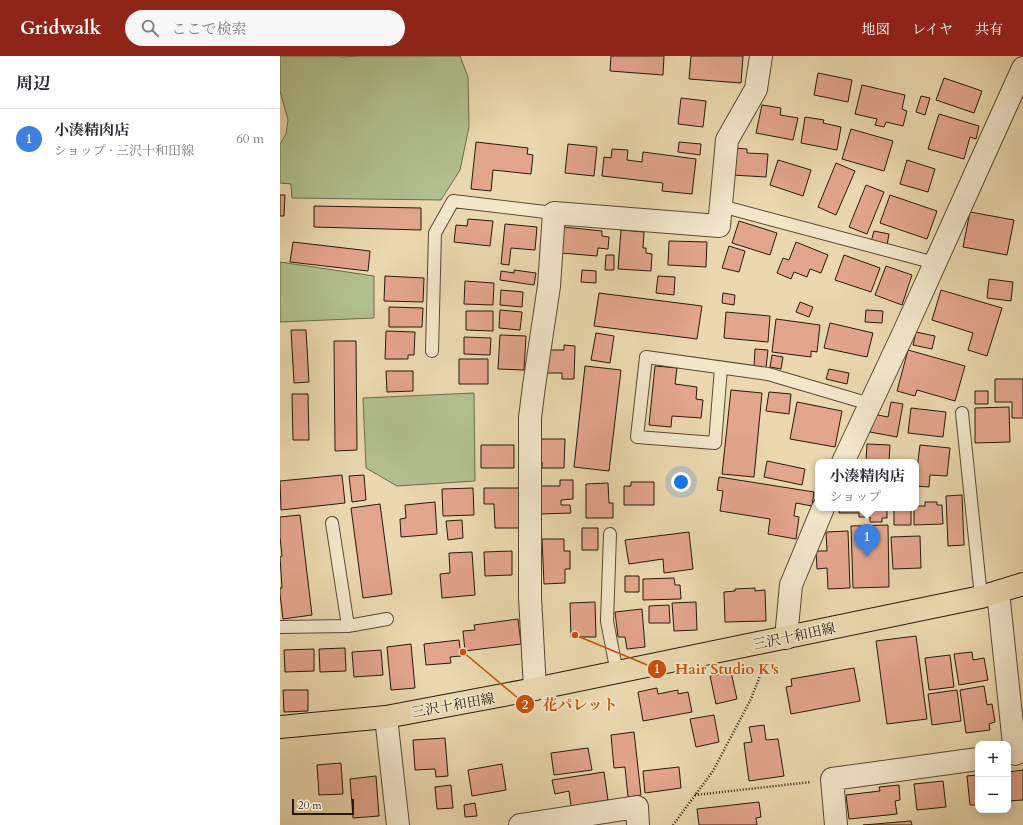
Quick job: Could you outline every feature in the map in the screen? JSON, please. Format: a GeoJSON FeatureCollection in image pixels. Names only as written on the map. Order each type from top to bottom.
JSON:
{"type":"FeatureCollection","features":[{"type":"Feature","properties":{"kind":"main road","name":"三沢十和田線"},"geometry":{"type":"LineString","coordinates":[[280,727],[386,717],[535,690],[989,595],[1023,584]]}},
{"type":"Feature","properties":{"kind":"street"},"geometry":{"type":"LineString","coordinates":[[535,690],[530,597],[530,418],[550,286],[554,212],[719,226],[727,140],[756,89],[761,56]]}},
{"type":"Feature","properties":{"kind":"street"},"geometry":{"type":"LineString","coordinates":[[844,459],[1023,68]]}},
{"type":"Feature","properties":{"kind":"street"},"geometry":{"type":"LineString","coordinates":[[786,638],[791,585],[822,511]]}},
{"type":"Feature","properties":{"kind":"street"},"geometry":{"type":"LineString","coordinates":[[989,595],[1015,754]]}},
{"type":"Feature","properties":{"kind":"street"},"geometry":{"type":"LineString","coordinates":[[386,717],[398,825]]}},
{"type":"Feature","properties":{"kind":"street"},"geometry":{"type":"LineString","coordinates":[[836,825],[832,779],[975,759]]}},
{"type":"Feature","properties":{"kind":"street"},"geometry":{"type":"LineString","coordinates":[[520,825],[637,807],[638,825]]}},
{"type":"Feature","properties":{"kind":"lane"},"geometry":{"type":"LineString","coordinates":[[432,351],[435,233],[453,201],[554,212]]}},
{"type":"Feature","properties":{"kind":"lane"},"geometry":{"type":"LineString","coordinates":[[721,206],[935,263]]}},
{"type":"Feature","properties":{"kind":"lane"},"geometry":{"type":"LineString","coordinates":[[721,368],[715,443],[637,437],[646,357],[768,374],[870,404]]}},
{"type":"Feature","properties":{"kind":"lane"},"geometry":{"type":"LineString","coordinates":[[962,413],[989,595]]}},
{"type":"Feature","properties":{"kind":"lane"},"geometry":{"type":"LineString","coordinates":[[332,523],[348,626]]}},
{"type":"Feature","properties":{"kind":"lane"},"geometry":{"type":"LineString","coordinates":[[610,534],[607,621],[617,673]]}},
{"type":"Feature","properties":{"kind":"lane"},"geometry":{"type":"LineString","coordinates":[[280,627],[348,626],[388,619]]}},
{"type":"Feature","properties":{"kind":"path"},"geometry":{"type":"LineString","coordinates":[[673,825],[712,771],[751,699],[766,659]]}},
{"type":"Feature","properties":{"kind":"path"},"geometry":{"type":"LineString","coordinates":[[694,795],[832,779]]}},
{"type":"Feature","properties":{"kind":"green space"},"geometry":{"type":"Polygon","coordinates":[[[280,56],[460,56],[468,77],[469,127],[460,170],[441,200],[292,198],[291,184],[280,183],[280,144],[286,134],[288,120],[280,91],[280,56]]]}},
{"type":"Feature","properties":{"kind":"green space"},"geometry":{"type":"Polygon","coordinates":[[[280,262],[374,276],[374,318],[280,322],[280,262]]]}},
{"type":"Feature","properties":{"kind":"green space"},"geometry":{"type":"Polygon","coordinates":[[[474,393],[475,481],[397,486],[366,468],[363,398],[474,393]]]}},
{"type":"Feature","properties":{"kind":"building"},"geometry":{"type":"Polygon","coordinates":[[[611,56],[664,56],[663,75],[610,71],[611,56]]]}},
{"type":"Feature","properties":{"kind":"building"},"geometry":{"type":"Polygon","coordinates":[[[691,56],[743,56],[741,83],[689,79],[691,56]]]}},
{"type":"Feature","properties":{"kind":"building"},"geometry":{"type":"Polygon","coordinates":[[[818,73],[852,80],[848,102],[814,95],[818,73]]]}},
{"type":"Feature","properties":{"kind":"building"},"geometry":{"type":"Polygon","coordinates":[[[944,78],[982,91],[974,113],[936,100],[944,78]]]}},
{"type":"Feature","properties":{"kind":"building"},"geometry":{"type":"Polygon","coordinates":[[[862,85],[905,95],[902,109],[907,111],[903,126],[886,122],[884,127],[875,125],[877,119],[855,114],[862,85]]]}},
{"type":"Feature","properties":{"kind":"building"},"geometry":{"type":"Polygon","coordinates":[[[921,96],[930,98],[925,115],[916,112],[921,96]]]}},
{"type":"Feature","properties":{"kind":"building"},"geometry":{"type":"Polygon","coordinates":[[[681,98],[706,101],[703,127],[678,124],[681,98]]]}},
{"type":"Feature","properties":{"kind":"building"},"geometry":{"type":"Polygon","coordinates":[[[762,105],[781,108],[780,115],[798,118],[793,140],[756,133],[762,105]]]}},
{"type":"Feature","properties":{"kind":"building"},"geometry":{"type":"Polygon","coordinates":[[[939,114],[979,126],[976,139],[970,137],[964,159],[928,149],[939,114]]]}},
{"type":"Feature","properties":{"kind":"building"},"geometry":{"type":"Polygon","coordinates":[[[805,117],[824,120],[823,123],[841,127],[837,150],[801,143],[805,117]]]}},
{"type":"Feature","properties":{"kind":"building"},"geometry":{"type":"Polygon","coordinates":[[[851,129],[893,141],[884,171],[842,159],[851,129]]]}},
{"type":"Feature","properties":{"kind":"building"},"geometry":{"type":"Polygon","coordinates":[[[476,142],[528,148],[527,154],[533,155],[531,174],[493,170],[491,191],[471,189],[476,142]]]}},
{"type":"Feature","properties":{"kind":"building"},"geometry":{"type":"Polygon","coordinates":[[[679,142],[701,144],[700,155],[678,152],[679,142]]]}},
{"type":"Feature","properties":{"kind":"building"},"geometry":{"type":"Polygon","coordinates":[[[568,144],[597,147],[594,176],[565,173],[568,144]]]}},
{"type":"Feature","properties":{"kind":"building"},"geometry":{"type":"Polygon","coordinates":[[[735,148],[747,149],[747,153],[768,154],[766,177],[732,175],[735,148]]]}},
{"type":"Feature","properties":{"kind":"building"},"geometry":{"type":"Polygon","coordinates":[[[612,149],[628,150],[627,160],[642,162],[643,152],[696,159],[692,194],[662,191],[663,183],[602,176],[604,157],[611,158],[612,149]]]}},
{"type":"Feature","properties":{"kind":"building"},"geometry":{"type":"Polygon","coordinates":[[[778,160],[811,170],[803,196],[770,185],[778,160]]]}},
{"type":"Feature","properties":{"kind":"building"},"geometry":{"type":"Polygon","coordinates":[[[907,160],[935,169],[928,192],[900,184],[907,160]]]}},
{"type":"Feature","properties":{"kind":"building"},"geometry":{"type":"Polygon","coordinates":[[[836,163],[855,171],[836,215],[818,207],[836,163]]]}},
{"type":"Feature","properties":{"kind":"building"},"geometry":{"type":"Polygon","coordinates":[[[866,185],[884,192],[867,234],[849,227],[866,185]]]}},
{"type":"Feature","properties":{"kind":"building"},"geometry":{"type":"Polygon","coordinates":[[[280,195],[285,195],[284,216],[280,216],[280,195]]]}},
{"type":"Feature","properties":{"kind":"building"},"geometry":{"type":"Polygon","coordinates":[[[890,195],[937,211],[927,239],[880,223],[890,195]]]}},
{"type":"Feature","properties":{"kind":"building"},"geometry":{"type":"Polygon","coordinates":[[[314,206],[421,208],[421,230],[314,227],[314,206]]]}},
{"type":"Feature","properties":{"kind":"building"},"geometry":{"type":"Polygon","coordinates":[[[970,212],[1014,220],[1007,255],[963,247],[970,212]]]}},
{"type":"Feature","properties":{"kind":"building"},"geometry":{"type":"Polygon","coordinates":[[[468,219],[493,221],[490,246],[454,242],[456,225],[467,226],[468,219]]]}},
{"type":"Feature","properties":{"kind":"building"},"geometry":{"type":"Polygon","coordinates":[[[739,221],[777,233],[770,255],[732,243],[739,221]]]}},
{"type":"Feature","properties":{"kind":"building"},"geometry":{"type":"Polygon","coordinates":[[[505,224],[537,227],[535,250],[511,248],[509,265],[501,264],[505,224]]]}},
{"type":"Feature","properties":{"kind":"building"},"geometry":{"type":"Polygon","coordinates":[[[563,227],[602,231],[602,236],[609,237],[608,249],[598,248],[597,256],[561,253],[563,227]]]}},
{"type":"Feature","properties":{"kind":"building"},"geometry":{"type":"Polygon","coordinates":[[[621,230],[644,232],[643,248],[646,248],[646,253],[652,254],[651,271],[618,269],[621,230]]]}},
{"type":"Feature","properties":{"kind":"building"},"geometry":{"type":"Polygon","coordinates":[[[874,231],[889,234],[887,245],[871,242],[874,231]]]}},
{"type":"Feature","properties":{"kind":"building"},"geometry":{"type":"Polygon","coordinates":[[[669,241],[707,242],[706,267],[668,265],[669,241]]]}},
{"type":"Feature","properties":{"kind":"building"},"geometry":{"type":"Polygon","coordinates":[[[293,242],[370,251],[368,271],[290,262],[293,242]]]}},
{"type":"Feature","properties":{"kind":"building"},"geometry":{"type":"Polygon","coordinates":[[[796,242],[828,255],[821,273],[810,269],[807,277],[794,272],[791,279],[777,273],[783,258],[789,260],[796,242]]]}},
{"type":"Feature","properties":{"kind":"building"},"geometry":{"type":"Polygon","coordinates":[[[729,246],[745,251],[739,272],[722,268],[729,246]]]}},
{"type":"Feature","properties":{"kind":"building"},"geometry":{"type":"Polygon","coordinates":[[[606,255],[614,255],[614,270],[605,270],[606,255]]]}},
{"type":"Feature","properties":{"kind":"building"},"geometry":{"type":"Polygon","coordinates":[[[844,255],[880,268],[871,292],[835,280],[844,255]]]}},
{"type":"Feature","properties":{"kind":"building"},"geometry":{"type":"Polygon","coordinates":[[[886,266],[912,275],[902,305],[875,295],[886,266]]]}},
{"type":"Feature","properties":{"kind":"building"},"geometry":{"type":"Polygon","coordinates":[[[514,270],[536,273],[534,285],[500,280],[501,271],[514,273],[514,270]]]}},
{"type":"Feature","properties":{"kind":"building"},"geometry":{"type":"Polygon","coordinates":[[[582,270],[596,271],[596,283],[581,282],[582,270]]]}},
{"type":"Feature","properties":{"kind":"building"},"geometry":{"type":"Polygon","coordinates":[[[385,276],[424,278],[423,302],[384,301],[385,276]]]}},
{"type":"Feature","properties":{"kind":"building"},"geometry":{"type":"Polygon","coordinates":[[[658,276],[675,277],[674,295],[656,293],[658,276]]]}},
{"type":"Feature","properties":{"kind":"building"},"geometry":{"type":"Polygon","coordinates":[[[989,279],[1013,282],[1011,301],[987,298],[989,279]]]}},
{"type":"Feature","properties":{"kind":"building"},"geometry":{"type":"Polygon","coordinates":[[[465,281],[494,283],[493,305],[464,304],[465,281]]]}},
{"type":"Feature","properties":{"kind":"building"},"geometry":{"type":"Polygon","coordinates":[[[501,290],[523,292],[522,307],[500,305],[501,290]]]}},
{"type":"Feature","properties":{"kind":"building"},"geometry":{"type":"Polygon","coordinates":[[[941,290],[1002,308],[987,356],[968,350],[973,333],[932,320],[941,290]]]}},
{"type":"Feature","properties":{"kind":"building"},"geometry":{"type":"Polygon","coordinates":[[[599,293],[702,306],[697,339],[594,326],[599,293]]]}},
{"type":"Feature","properties":{"kind":"building"},"geometry":{"type":"Polygon","coordinates":[[[723,293],[735,295],[734,305],[722,303],[723,293]]]}},
{"type":"Feature","properties":{"kind":"building"},"geometry":{"type":"Polygon","coordinates":[[[800,302],[813,307],[809,317],[796,312],[800,302]]]}},
{"type":"Feature","properties":{"kind":"building"},"geometry":{"type":"Polygon","coordinates":[[[389,307],[423,308],[422,327],[389,327],[389,307]]]}},
{"type":"Feature","properties":{"kind":"building"},"geometry":{"type":"Polygon","coordinates":[[[500,310],[522,312],[520,330],[499,328],[500,310]]]}},
{"type":"Feature","properties":{"kind":"building"},"geometry":{"type":"Polygon","coordinates":[[[866,310],[883,311],[882,323],[865,322],[866,310]]]}},
{"type":"Feature","properties":{"kind":"building"},"geometry":{"type":"Polygon","coordinates":[[[466,311],[493,311],[493,331],[466,330],[466,311]]]}},
{"type":"Feature","properties":{"kind":"building"},"geometry":{"type":"Polygon","coordinates":[[[726,312],[770,316],[768,342],[724,338],[726,312]]]}},
{"type":"Feature","properties":{"kind":"building"},"geometry":{"type":"Polygon","coordinates":[[[776,319],[820,325],[817,352],[811,351],[811,357],[772,352],[776,319]]]}},
{"type":"Feature","properties":{"kind":"building"},"geometry":{"type":"Polygon","coordinates":[[[830,323],[873,333],[867,357],[824,348],[830,323]]]}},
{"type":"Feature","properties":{"kind":"building"},"geometry":{"type":"Polygon","coordinates":[[[291,330],[306,330],[309,382],[294,383],[291,330]]]}},
{"type":"Feature","properties":{"kind":"building"},"geometry":{"type":"Polygon","coordinates":[[[386,331],[415,332],[414,355],[408,355],[408,359],[385,359],[386,331]]]}},
{"type":"Feature","properties":{"kind":"building"},"geometry":{"type":"Polygon","coordinates":[[[916,332],[935,336],[932,349],[913,345],[916,332]]]}},
{"type":"Feature","properties":{"kind":"building"},"geometry":{"type":"Polygon","coordinates":[[[596,333],[614,336],[610,363],[591,360],[596,333]]]}},
{"type":"Feature","properties":{"kind":"building"},"geometry":{"type":"Polygon","coordinates":[[[500,335],[526,336],[524,370],[498,369],[500,335]]]}},
{"type":"Feature","properties":{"kind":"building"},"geometry":{"type":"Polygon","coordinates":[[[464,337],[491,338],[490,355],[464,354],[464,337]]]}},
{"type":"Feature","properties":{"kind":"building"},"geometry":{"type":"Polygon","coordinates":[[[334,341],[356,341],[357,450],[335,451],[334,341]]]}},
{"type":"Feature","properties":{"kind":"building"},"geometry":{"type":"Polygon","coordinates":[[[564,345],[575,346],[574,379],[562,379],[562,373],[546,373],[546,350],[564,350],[564,345]]]}},
{"type":"Feature","properties":{"kind":"building"},"geometry":{"type":"Polygon","coordinates":[[[755,349],[768,350],[766,368],[754,367],[755,349]]]}},
{"type":"Feature","properties":{"kind":"building"},"geometry":{"type":"Polygon","coordinates":[[[908,350],[965,366],[955,401],[917,390],[915,396],[897,391],[908,350]]]}},
{"type":"Feature","properties":{"kind":"building"},"geometry":{"type":"Polygon","coordinates":[[[772,355],[783,357],[781,369],[770,367],[772,355]]]}},
{"type":"Feature","properties":{"kind":"building"},"geometry":{"type":"Polygon","coordinates":[[[459,359],[488,359],[488,384],[459,384],[459,359]]]}},
{"type":"Feature","properties":{"kind":"building"},"geometry":{"type":"Polygon","coordinates":[[[585,366],[621,370],[609,471],[574,467],[585,366]]]}},
{"type":"Feature","properties":{"kind":"building"},"geometry":{"type":"Polygon","coordinates":[[[655,366],[677,368],[675,384],[697,387],[696,399],[703,400],[701,418],[672,416],[671,427],[649,425],[655,366]]]}},
{"type":"Feature","properties":{"kind":"building"},"geometry":{"type":"Polygon","coordinates":[[[829,369],[849,373],[847,384],[826,379],[829,369]]]}},
{"type":"Feature","properties":{"kind":"building"},"geometry":{"type":"Polygon","coordinates":[[[386,371],[413,371],[413,391],[387,392],[386,371]]]}},
{"type":"Feature","properties":{"kind":"building"},"geometry":{"type":"Polygon","coordinates":[[[995,379],[1023,379],[1023,418],[1012,418],[1012,402],[995,402],[995,379]]]}},
{"type":"Feature","properties":{"kind":"building"},"geometry":{"type":"Polygon","coordinates":[[[731,390],[762,393],[754,477],[722,474],[731,390]]]}},
{"type":"Feature","properties":{"kind":"building"},"geometry":{"type":"Polygon","coordinates":[[[975,391],[988,391],[988,404],[975,404],[975,391]]]}},
{"type":"Feature","properties":{"kind":"building"},"geometry":{"type":"Polygon","coordinates":[[[769,392],[791,394],[789,414],[766,411],[769,392]]]}},
{"type":"Feature","properties":{"kind":"building"},"geometry":{"type":"Polygon","coordinates":[[[292,394],[308,394],[309,440],[293,440],[292,394]]]}},
{"type":"Feature","properties":{"kind":"building"},"geometry":{"type":"Polygon","coordinates":[[[797,402],[842,411],[835,447],[790,439],[797,402]]]}},
{"type":"Feature","properties":{"kind":"building"},"geometry":{"type":"Polygon","coordinates":[[[891,402],[903,404],[897,437],[870,432],[873,414],[888,417],[891,402]]]}},
{"type":"Feature","properties":{"kind":"building"},"geometry":{"type":"Polygon","coordinates":[[[1009,407],[1010,442],[975,443],[975,408],[1009,407]]]}},
{"type":"Feature","properties":{"kind":"building"},"geometry":{"type":"Polygon","coordinates":[[[911,408],[946,412],[943,437],[908,433],[911,408]]]}},
{"type":"Feature","properties":{"kind":"building"},"geometry":{"type":"Polygon","coordinates":[[[536,439],[565,439],[564,468],[542,468],[542,462],[536,462],[536,439]]]}},
{"type":"Feature","properties":{"kind":"building"},"geometry":{"type":"Polygon","coordinates":[[[867,444],[890,445],[889,459],[866,459],[867,444]]]}},
{"type":"Feature","properties":{"kind":"building"},"geometry":{"type":"Polygon","coordinates":[[[481,445],[514,445],[514,468],[481,468],[481,445]]]}},
{"type":"Feature","properties":{"kind":"building"},"geometry":{"type":"Polygon","coordinates":[[[920,445],[950,448],[947,476],[930,475],[929,487],[919,486],[918,459],[920,445]]]}},
{"type":"Feature","properties":{"kind":"building"},"geometry":{"type":"Polygon","coordinates":[[[767,461],[805,469],[802,485],[764,477],[767,461]]]}},
{"type":"Feature","properties":{"kind":"building"},"geometry":{"type":"Polygon","coordinates":[[[342,475],[345,503],[281,510],[280,481],[342,475]]]}},
{"type":"Feature","properties":{"kind":"building"},"geometry":{"type":"Polygon","coordinates":[[[364,475],[366,500],[352,502],[349,476],[364,475]]]}},
{"type":"Feature","properties":{"kind":"building"},"geometry":{"type":"Polygon","coordinates":[[[719,477],[814,492],[812,506],[796,503],[794,516],[799,517],[796,539],[768,534],[770,519],[720,511],[723,491],[717,490],[719,477]]]}},
{"type":"Feature","properties":{"kind":"building"},"geometry":{"type":"Polygon","coordinates":[[[560,480],[573,480],[573,499],[561,500],[561,505],[570,505],[571,513],[540,514],[539,486],[560,486],[560,480]]]}},
{"type":"Feature","properties":{"kind":"building"},"geometry":{"type":"Polygon","coordinates":[[[631,482],[654,482],[654,505],[624,505],[624,486],[631,486],[631,482]]]}},
{"type":"Feature","properties":{"kind":"building"},"geometry":{"type":"Polygon","coordinates":[[[608,483],[609,503],[613,503],[613,518],[586,518],[586,484],[608,483]]]}},
{"type":"Feature","properties":{"kind":"building"},"geometry":{"type":"Polygon","coordinates":[[[473,488],[474,515],[443,516],[442,489],[473,488]]]}},
{"type":"Feature","properties":{"kind":"building"},"geometry":{"type":"Polygon","coordinates":[[[484,488],[519,488],[520,528],[495,528],[494,504],[484,504],[484,488]]]}},
{"type":"Feature","properties":{"kind":"building"},"geometry":{"type":"Polygon","coordinates":[[[962,495],[964,545],[948,546],[946,496],[962,495]]]}},
{"type":"Feature","properties":{"kind":"building"},"geometry":{"type":"Polygon","coordinates":[[[435,502],[437,534],[401,537],[400,519],[406,518],[405,505],[435,502]]]}},
{"type":"Feature","properties":{"kind":"building"},"geometry":{"type":"Polygon","coordinates":[[[925,502],[937,502],[937,505],[942,505],[943,524],[914,525],[914,511],[919,511],[919,506],[925,506],[925,502]]]}},
{"type":"Feature","properties":{"kind":"building"},"geometry":{"type":"Polygon","coordinates":[[[380,504],[392,594],[363,598],[351,508],[380,504]]]}},
{"type":"Feature","properties":{"kind":"building"},"geometry":{"type":"Polygon","coordinates":[[[839,511],[887,511],[887,518],[882,518],[882,522],[870,522],[870,517],[859,517],[859,513],[839,513],[839,511]]]}},
{"type":"Feature","properties":{"kind":"building"},"geometry":{"type":"Polygon","coordinates":[[[894,511],[911,511],[911,525],[894,525],[894,511]]]}},
{"type":"Feature","properties":{"kind":"building"},"geometry":{"type":"Polygon","coordinates":[[[300,515],[312,615],[283,619],[280,594],[280,588],[282,588],[280,557],[282,556],[280,517],[300,515]]]}},
{"type":"Feature","properties":{"kind":"building"},"geometry":{"type":"Polygon","coordinates":[[[462,520],[463,538],[448,540],[446,521],[462,520]]]}},
{"type":"Feature","properties":{"kind":"building"},"geometry":{"type":"Polygon","coordinates":[[[888,525],[889,587],[853,588],[851,526],[888,525]]]}},
{"type":"Feature","properties":{"kind":"building"},"geometry":{"type":"Polygon","coordinates":[[[582,528],[598,528],[598,550],[582,550],[582,528]]]}},
{"type":"Feature","properties":{"kind":"building"},"geometry":{"type":"Polygon","coordinates":[[[848,531],[850,588],[828,589],[827,568],[817,569],[816,551],[827,551],[826,532],[848,531]]]}},
{"type":"Feature","properties":{"kind":"building"},"geometry":{"type":"Polygon","coordinates":[[[689,532],[693,569],[664,573],[663,559],[629,564],[625,540],[689,532]]]}},
{"type":"Feature","properties":{"kind":"building"},"geometry":{"type":"Polygon","coordinates":[[[920,536],[921,568],[893,569],[891,537],[920,536]]]}},
{"type":"Feature","properties":{"kind":"building"},"geometry":{"type":"Polygon","coordinates":[[[542,539],[564,539],[564,551],[570,551],[570,569],[565,569],[565,583],[544,584],[542,539]]]}},
{"type":"Feature","properties":{"kind":"building"},"geometry":{"type":"Polygon","coordinates":[[[512,551],[512,575],[485,576],[484,552],[512,551]]]}},
{"type":"Feature","properties":{"kind":"building"},"geometry":{"type":"Polygon","coordinates":[[[472,552],[475,595],[442,598],[440,574],[450,573],[449,553],[472,552]]]}},
{"type":"Feature","properties":{"kind":"building"},"geometry":{"type":"Polygon","coordinates":[[[625,576],[639,576],[639,592],[625,592],[625,576]]]}},
{"type":"Feature","properties":{"kind":"building"},"geometry":{"type":"Polygon","coordinates":[[[674,578],[675,585],[680,585],[681,599],[643,600],[643,579],[674,578]]]}},
{"type":"Feature","properties":{"kind":"building"},"geometry":{"type":"Polygon","coordinates":[[[755,588],[755,591],[765,590],[766,621],[725,622],[724,592],[735,591],[735,589],[755,588]]]}},
{"type":"Feature","properties":{"kind":"building"},"geometry":{"type":"Polygon","coordinates":[[[595,602],[596,637],[571,637],[570,603],[595,602]]]}},
{"type":"Feature","properties":{"kind":"building"},"geometry":{"type":"Polygon","coordinates":[[[696,602],[697,630],[674,631],[672,603],[696,602]]]}},
{"type":"Feature","properties":{"kind":"building"},"geometry":{"type":"Polygon","coordinates":[[[669,605],[670,623],[649,623],[649,606],[669,605]]]}},
{"type":"Feature","properties":{"kind":"building"},"geometry":{"type":"Polygon","coordinates":[[[642,609],[645,647],[627,649],[625,637],[618,637],[615,612],[642,609]]]}},
{"type":"Feature","properties":{"kind":"building"},"geometry":{"type":"Polygon","coordinates":[[[518,619],[521,644],[465,651],[463,631],[475,630],[474,625],[518,619]]]}},
{"type":"Feature","properties":{"kind":"building"},"geometry":{"type":"Polygon","coordinates":[[[916,636],[927,719],[887,724],[876,641],[916,636]]]}},
{"type":"Feature","properties":{"kind":"building"},"geometry":{"type":"Polygon","coordinates":[[[459,640],[461,656],[450,657],[451,663],[426,665],[424,644],[459,640]]]}},
{"type":"Feature","properties":{"kind":"building"},"geometry":{"type":"Polygon","coordinates":[[[411,644],[415,688],[391,690],[387,647],[411,644]]]}},
{"type":"Feature","properties":{"kind":"building"},"geometry":{"type":"Polygon","coordinates":[[[345,648],[346,671],[320,672],[319,649],[345,648]]]}},
{"type":"Feature","properties":{"kind":"building"},"geometry":{"type":"Polygon","coordinates":[[[314,649],[314,671],[285,672],[284,650],[314,649]]]}},
{"type":"Feature","properties":{"kind":"building"},"geometry":{"type":"Polygon","coordinates":[[[381,650],[383,675],[354,677],[352,652],[381,650]]]}},
{"type":"Feature","properties":{"kind":"building"},"geometry":{"type":"Polygon","coordinates":[[[972,652],[973,660],[984,658],[988,680],[959,685],[954,654],[972,652]]]}},
{"type":"Feature","properties":{"kind":"building"},"geometry":{"type":"Polygon","coordinates":[[[950,655],[954,687],[929,690],[925,658],[950,655]]]}},
{"type":"Feature","properties":{"kind":"building"},"geometry":{"type":"Polygon","coordinates":[[[854,668],[860,701],[791,714],[786,687],[792,686],[791,679],[854,668]]]}},
{"type":"Feature","properties":{"kind":"building"},"geometry":{"type":"Polygon","coordinates":[[[731,672],[737,699],[716,704],[710,676],[731,672]]]}},
{"type":"Feature","properties":{"kind":"building"},"geometry":{"type":"Polygon","coordinates":[[[984,686],[987,705],[992,704],[995,722],[989,724],[990,730],[966,733],[960,690],[984,686]]]}},
{"type":"Feature","properties":{"kind":"building"},"geometry":{"type":"Polygon","coordinates":[[[657,688],[658,694],[678,690],[678,694],[688,692],[692,712],[643,721],[638,692],[657,688]]]}},
{"type":"Feature","properties":{"kind":"building"},"geometry":{"type":"Polygon","coordinates":[[[283,690],[308,690],[308,711],[284,712],[283,690]]]}},
{"type":"Feature","properties":{"kind":"building"},"geometry":{"type":"Polygon","coordinates":[[[957,690],[961,721],[932,725],[928,694],[957,690]]]}},
{"type":"Feature","properties":{"kind":"building"},"geometry":{"type":"Polygon","coordinates":[[[714,715],[719,742],[696,747],[690,719],[714,715]]]}},
{"type":"Feature","properties":{"kind":"building"},"geometry":{"type":"Polygon","coordinates":[[[764,725],[766,740],[778,739],[784,776],[749,781],[744,743],[752,742],[749,727],[764,725]]]}},
{"type":"Feature","properties":{"kind":"building"},"geometry":{"type":"Polygon","coordinates":[[[634,732],[641,795],[628,797],[625,767],[614,768],[611,735],[634,732]]]}},
{"type":"Feature","properties":{"kind":"building"},"geometry":{"type":"Polygon","coordinates":[[[445,738],[448,776],[436,777],[435,769],[415,770],[413,740],[445,738]]]}},
{"type":"Feature","properties":{"kind":"building"},"geometry":{"type":"Polygon","coordinates":[[[588,748],[592,770],[554,775],[551,753],[588,748]]]}},
{"type":"Feature","properties":{"kind":"building"},"geometry":{"type":"Polygon","coordinates":[[[341,763],[343,794],[319,795],[317,765],[341,763]]]}},
{"type":"Feature","properties":{"kind":"building"},"geometry":{"type":"Polygon","coordinates":[[[502,764],[506,790],[472,796],[468,770],[502,764]]]}},
{"type":"Feature","properties":{"kind":"building"},"geometry":{"type":"Polygon","coordinates":[[[679,767],[681,788],[645,793],[643,771],[679,767]]]}},
{"type":"Feature","properties":{"kind":"building"},"geometry":{"type":"Polygon","coordinates":[[[1023,770],[1023,800],[1011,801],[1011,772],[1023,770]]]}},
{"type":"Feature","properties":{"kind":"building"},"geometry":{"type":"Polygon","coordinates":[[[604,772],[608,800],[571,806],[569,791],[555,794],[552,780],[604,772]]]}},
{"type":"Feature","properties":{"kind":"building"},"geometry":{"type":"Polygon","coordinates":[[[975,775],[975,805],[970,805],[967,776],[975,775]]]}},
{"type":"Feature","properties":{"kind":"building"},"geometry":{"type":"Polygon","coordinates":[[[376,776],[379,816],[353,818],[350,779],[376,776]]]}},
{"type":"Feature","properties":{"kind":"building"},"geometry":{"type":"Polygon","coordinates":[[[943,781],[946,807],[917,810],[914,784],[943,781]]]}},
{"type":"Feature","properties":{"kind":"building"},"geometry":{"type":"Polygon","coordinates":[[[451,785],[453,808],[437,809],[435,787],[451,785]]]}},
{"type":"Feature","properties":{"kind":"building"},"geometry":{"type":"Polygon","coordinates":[[[899,785],[900,800],[895,801],[897,814],[849,819],[846,795],[880,791],[879,787],[899,785]]]}},
{"type":"Feature","properties":{"kind":"building"},"geometry":{"type":"Polygon","coordinates":[[[759,802],[761,817],[756,818],[757,825],[699,825],[697,809],[759,802]]]}},
{"type":"Feature","properties":{"kind":"building"},"geometry":{"type":"Polygon","coordinates":[[[475,803],[477,816],[465,817],[464,805],[475,803]]]}},
{"type":"Feature","properties":{"kind":"building"},"geometry":{"type":"Polygon","coordinates":[[[911,821],[912,825],[863,825],[911,821]]]}},
{"type":"Feature","properties":{"kind":"place","name":"小湊精肉店"},"geometry":{"type":"Point","coordinates":[867,557]}},
{"type":"Feature","properties":{"kind":"place","name":"Hair Studio K's"},"geometry":{"type":"Point","coordinates":[575,635]}},
{"type":"Feature","properties":{"kind":"place","name":"花パレット"},"geometry":{"type":"Point","coordinates":[463,652]}}]}
